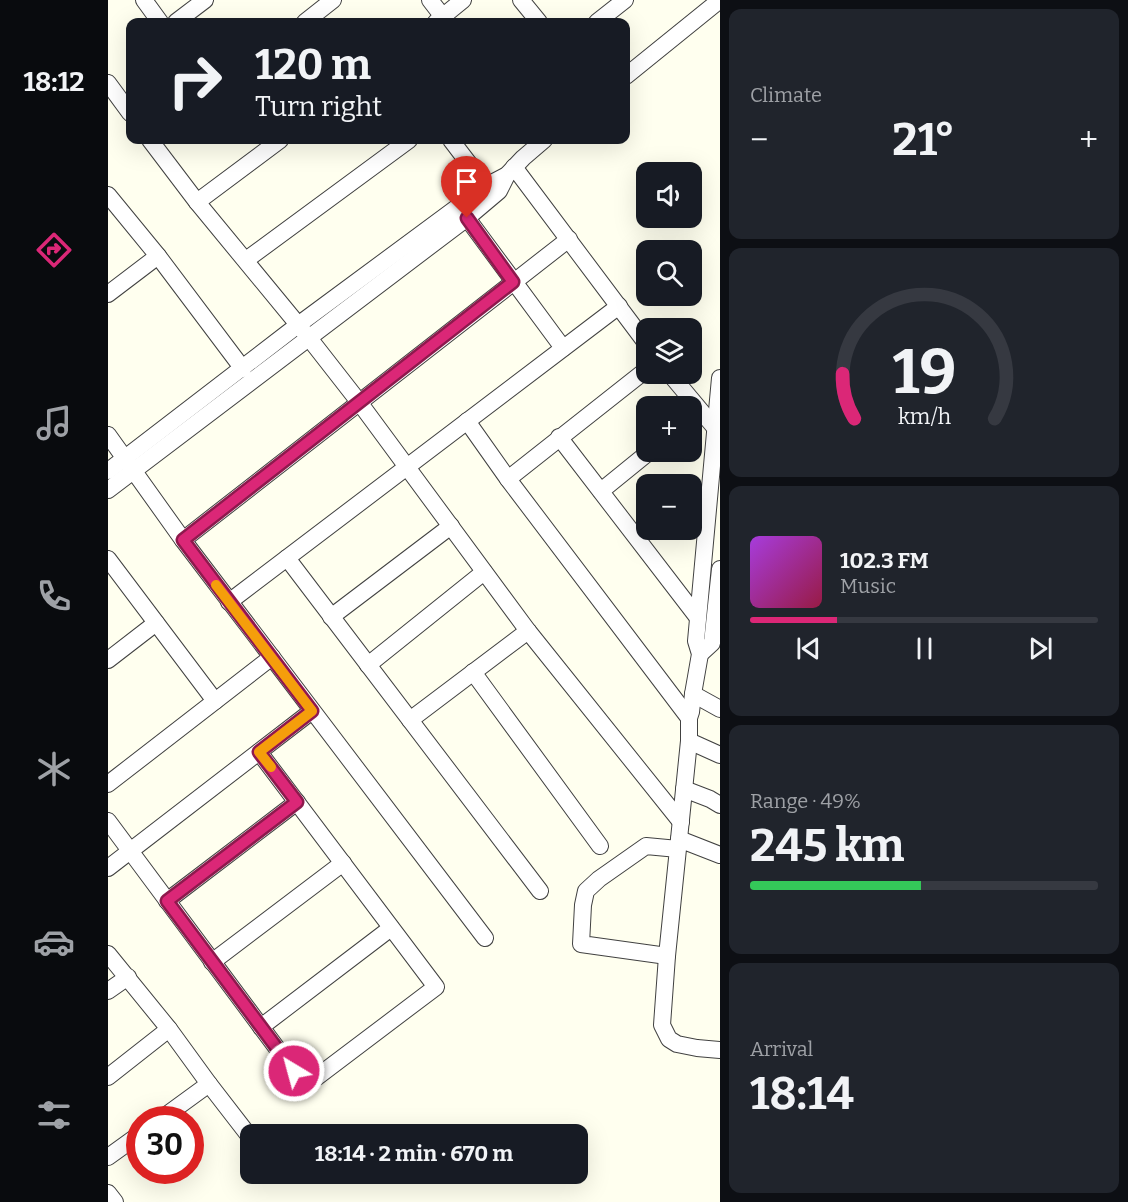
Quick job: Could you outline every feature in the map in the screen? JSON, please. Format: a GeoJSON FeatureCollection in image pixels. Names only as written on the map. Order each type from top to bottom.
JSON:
{"type":"FeatureCollection","features":[{"type":"Feature","properties":{"kind":"street"},"geometry":{"type":"LineString","coordinates":[[144,0],[157,18]]}},
{"type":"Feature","properties":{"kind":"street"},"geometry":{"type":"LineString","coordinates":[[181,18],[205,0]]}},
{"type":"Feature","properties":{"kind":"street"},"geometry":{"type":"LineString","coordinates":[[310,18],[333,0]]}},
{"type":"Feature","properties":{"kind":"street"},"geometry":{"type":"LineString","coordinates":[[430,0],[440,18]]}},
{"type":"Feature","properties":{"kind":"street"},"geometry":{"type":"LineString","coordinates":[[445,18],[463,0]]}},
{"type":"Feature","properties":{"kind":"street"},"geometry":{"type":"LineString","coordinates":[[521,0],[536,18]]}},
{"type":"Feature","properties":{"kind":"street"},"geometry":{"type":"LineString","coordinates":[[602,18],[625,0]]}},
{"type":"Feature","properties":{"kind":"street"},"geometry":{"type":"LineString","coordinates":[[630,73],[720,0]]}},
{"type":"Feature","properties":{"kind":"street"},"geometry":{"type":"LineString","coordinates":[[108,83],[126,108]]}},
{"type":"Feature","properties":{"kind":"street"},"geometry":{"type":"LineString","coordinates":[[154,144],[197,202],[359,402],[528,631],[681,822]]}},
{"type":"Feature","properties":{"kind":"street"},"geometry":{"type":"LineString","coordinates":[[197,202],[275,144]]}},
{"type":"Feature","properties":{"kind":"street"},"geometry":{"type":"LineString","coordinates":[[246,260],[404,144]]}},
{"type":"Feature","properties":{"kind":"street"},"geometry":{"type":"LineString","coordinates":[[454,144],[486,186]]}},
{"type":"Feature","properties":{"kind":"street"},"geometry":{"type":"LineString","coordinates":[[108,471],[129,465],[309,338],[467,218],[499,191],[511,171],[536,144]]}},
{"type":"Feature","properties":{"kind":"street"},"geometry":{"type":"LineString","coordinates":[[108,490],[129,465],[298,325],[486,186],[511,171]]}},
{"type":"Feature","properties":{"kind":"street"},"geometry":{"type":"LineString","coordinates":[[511,171],[568,239],[636,329]]}},
{"type":"Feature","properties":{"kind":"street"},"geometry":{"type":"LineString","coordinates":[[111,205],[158,256],[243,369]]}},
{"type":"Feature","properties":{"kind":"street"},"geometry":{"type":"LineString","coordinates":[[467,218],[563,348]]}},
{"type":"Feature","properties":{"kind":"street"},"geometry":{"type":"LineString","coordinates":[[183,540],[568,239]]}},
{"type":"Feature","properties":{"kind":"street"},"geometry":{"type":"LineString","coordinates":[[108,294],[158,256]]}},
{"type":"Feature","properties":{"kind":"street"},"geometry":{"type":"LineString","coordinates":[[229,602],[619,306]]}},
{"type":"Feature","properties":{"kind":"street"},"geometry":{"type":"LineString","coordinates":[[508,478],[636,378]]}},
{"type":"Feature","properties":{"kind":"street"},"geometry":{"type":"LineString","coordinates":[[710,652],[696,641],[698,618],[713,545],[718,452],[716,429],[720,378]]}},
{"type":"Feature","properties":{"kind":"street"},"geometry":{"type":"LineString","coordinates":[[702,418],[716,429]]}},
{"type":"Feature","properties":{"kind":"street"},"geometry":{"type":"LineString","coordinates":[[467,421],[689,718]]}},
{"type":"Feature","properties":{"kind":"street"},"geometry":{"type":"LineString","coordinates":[[108,435],[229,602],[485,938]]}},
{"type":"Feature","properties":{"kind":"street"},"geometry":{"type":"LineString","coordinates":[[560,437],[698,618]]}},
{"type":"Feature","properties":{"kind":"street"},"geometry":{"type":"LineString","coordinates":[[601,491],[637,462]]}},
{"type":"Feature","properties":{"kind":"street"},"geometry":{"type":"LineString","coordinates":[[331,617],[451,526]]}},
{"type":"Feature","properties":{"kind":"street"},"geometry":{"type":"LineString","coordinates":[[287,558],[540,891]]}},
{"type":"Feature","properties":{"kind":"street"},"geometry":{"type":"LineString","coordinates":[[720,569],[712,643],[693,694],[689,718],[689,741],[662,1025],[669,1039],[677,1044],[720,1050]]}},
{"type":"Feature","properties":{"kind":"street"},"geometry":{"type":"LineString","coordinates":[[111,571],[156,623],[215,701]]}},
{"type":"Feature","properties":{"kind":"street"},"geometry":{"type":"LineString","coordinates":[[368,665],[484,572]]}},
{"type":"Feature","properties":{"kind":"street"},"geometry":{"type":"LineString","coordinates":[[108,660],[156,623]]}},
{"type":"Feature","properties":{"kind":"street"},"geometry":{"type":"LineString","coordinates":[[410,720],[528,631]]}},
{"type":"Feature","properties":{"kind":"street"},"geometry":{"type":"LineString","coordinates":[[108,784],[272,657]]}},
{"type":"Feature","properties":{"kind":"street"},"geometry":{"type":"LineString","coordinates":[[474,672],[600,846]]}},
{"type":"Feature","properties":{"kind":"street"},"geometry":{"type":"LineString","coordinates":[[693,694],[720,709]]}},
{"type":"Feature","properties":{"kind":"street"},"geometry":{"type":"LineString","coordinates":[[108,868],[312,711]]}},
{"type":"Feature","properties":{"kind":"street"},"geometry":{"type":"LineString","coordinates":[[689,741],[720,755]]}},
{"type":"Feature","properties":{"kind":"street"},"geometry":{"type":"LineString","coordinates":[[108,821],[305,1086],[436,987],[259,752]]}},
{"type":"Feature","properties":{"kind":"street"},"geometry":{"type":"LineString","coordinates":[[684,789],[720,805]]}},
{"type":"Feature","properties":{"kind":"street"},"geometry":{"type":"LineString","coordinates":[[167,901],[297,802]]}},
{"type":"Feature","properties":{"kind":"street"},"geometry":{"type":"LineString","coordinates":[[667,956],[581,944],[586,891],[598,879],[646,846],[678,844],[713,852]]}},
{"type":"Feature","properties":{"kind":"street"},"geometry":{"type":"LineString","coordinates":[[212,962],[343,863]]}},
{"type":"Feature","properties":{"kind":"street"},"geometry":{"type":"LineString","coordinates":[[261,1027],[391,928]]}},
{"type":"Feature","properties":{"kind":"street"},"geometry":{"type":"LineString","coordinates":[[108,954],[169,1029],[240,1124]]}},
{"type":"Feature","properties":{"kind":"street"},"geometry":{"type":"LineString","coordinates":[[108,991],[128,977]]}},
{"type":"Feature","properties":{"kind":"street"},"geometry":{"type":"LineString","coordinates":[[108,1077],[169,1029]]}},
{"type":"Feature","properties":{"kind":"street"},"geometry":{"type":"LineString","coordinates":[[179,1106],[209,1084]]}},
{"type":"Feature","properties":{"kind":"street"},"geometry":{"type":"LineString","coordinates":[[108,1157],[126,1144]]}},
{"type":"Feature","properties":{"kind":"street"},"geometry":{"type":"LineString","coordinates":[[108,1193],[115,1202]]}},
{"type":"Feature","properties":{"kind":"slow traffic"},"geometry":{"type":"LineString","coordinates":[[216,585],[312,711],[259,752],[271,767]]}},
{"type":"Feature","properties":{"kind":"route"},"geometry":{"type":"LineString","coordinates":[[294,1071],[167,901],[297,802],[259,752],[312,711],[183,540],[513,282],[467,218]]}}]}
